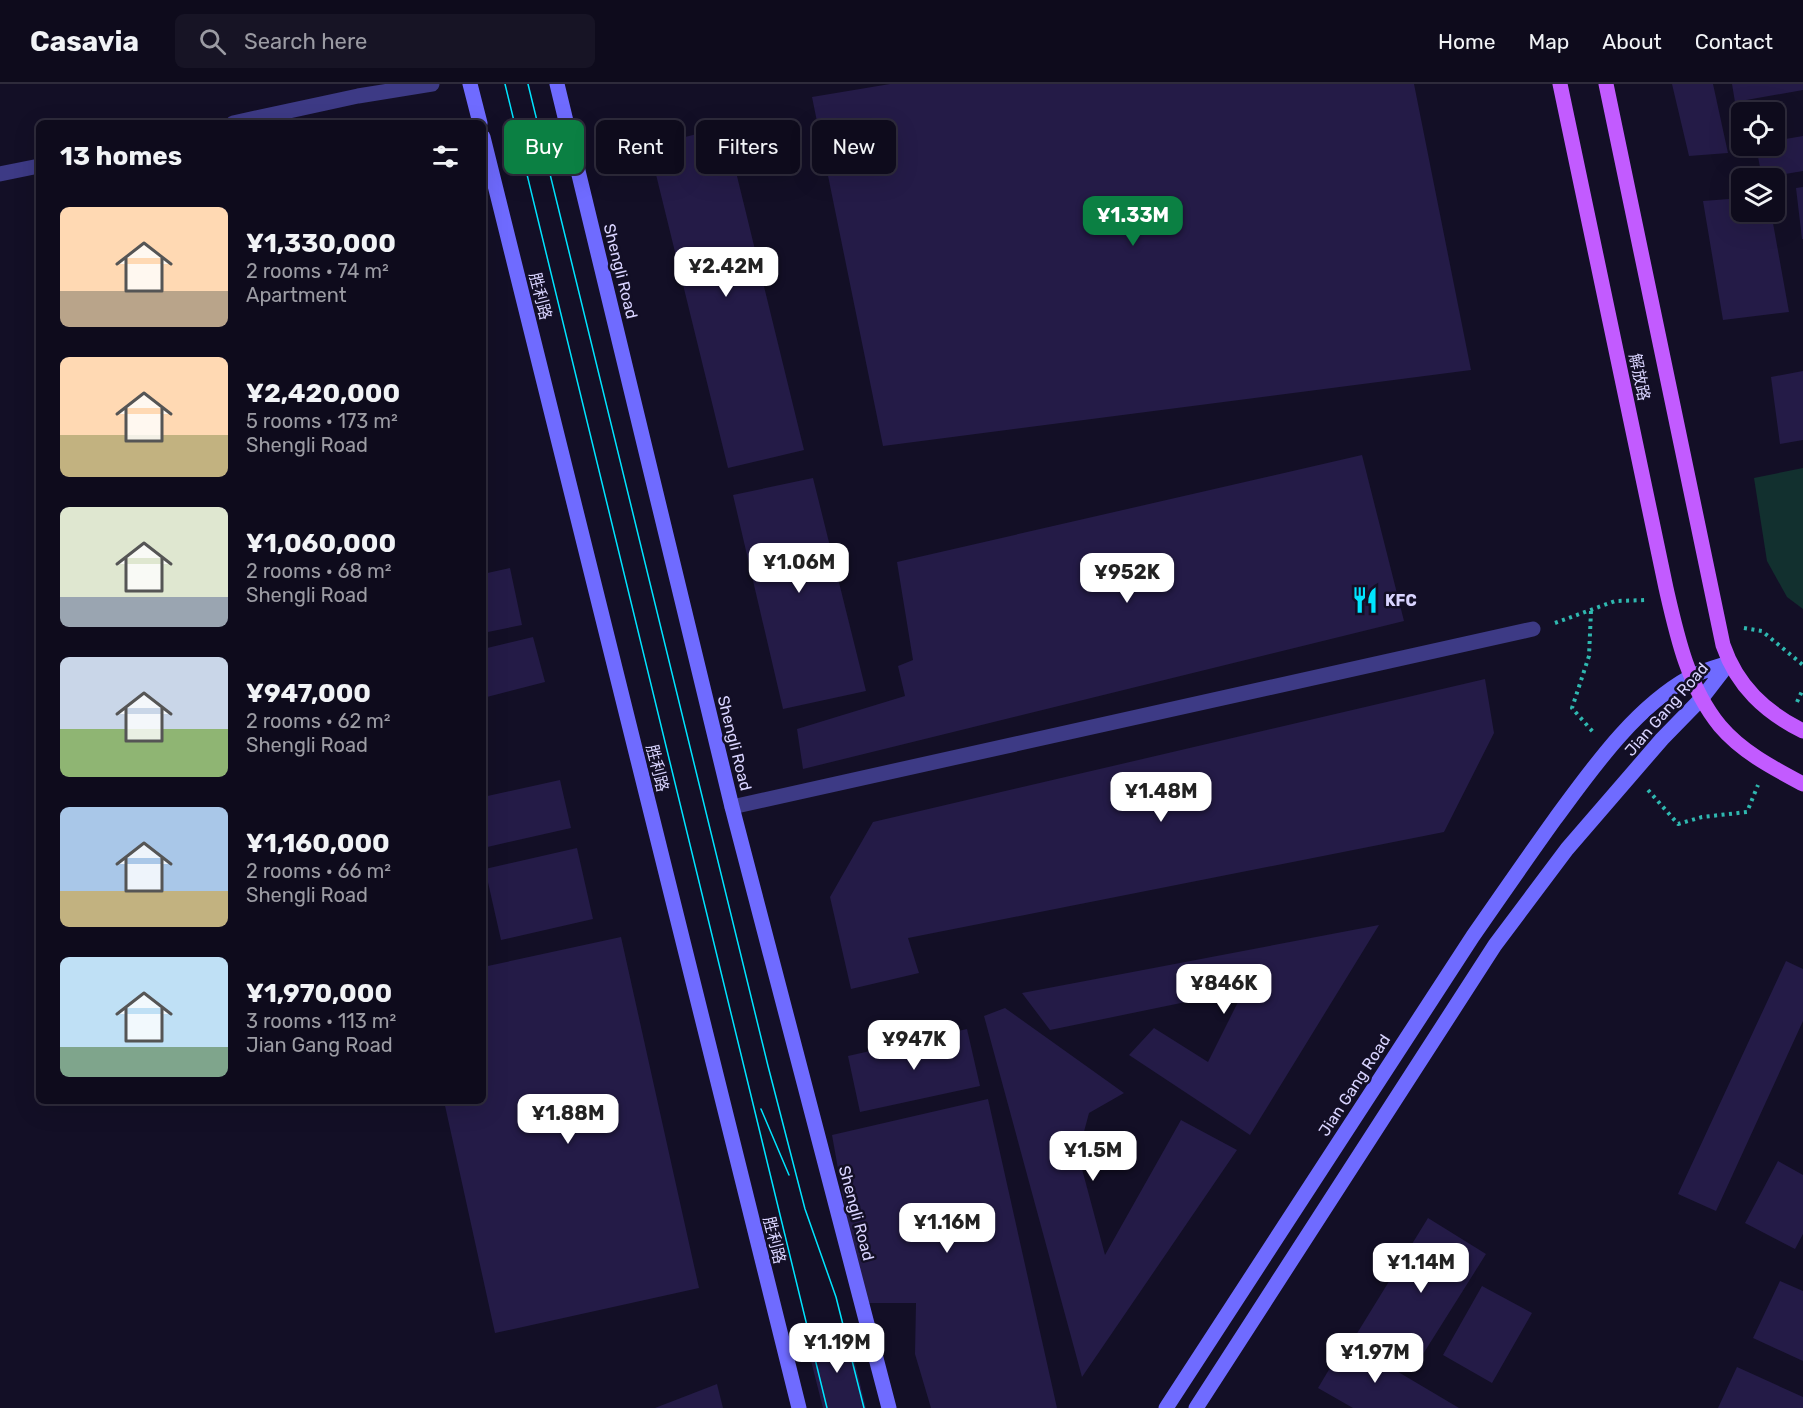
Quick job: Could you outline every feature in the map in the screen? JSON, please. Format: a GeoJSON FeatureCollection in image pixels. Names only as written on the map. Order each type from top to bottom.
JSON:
{"type":"FeatureCollection","features":[{"type":"Feature","properties":{"kind":"main road"},"geometry":{"type":"LineString","coordinates":[[470,84],[479,120]]}},
{"type":"Feature","properties":{"kind":"main road","name":"Shengli Road"},"geometry":{"type":"LineString","coordinates":[[557,84],[732,807],[889,1408]]}},
{"type":"Feature","properties":{"kind":"main road","name":"解放路"},"geometry":{"type":"LineString","coordinates":[[1560,84],[1680,648],[1702,698],[1719,725],[1738,744],[1767,765],[1803,784]]}},
{"type":"Feature","properties":{"kind":"main road","name":"解放路"},"geometry":{"type":"LineString","coordinates":[[1606,84],[1718,624],[1729,663],[1762,706],[1786,723],[1803,731]]}},
{"type":"Feature","properties":{"kind":"main road","name":"胜利路"},"geometry":{"type":"LineString","coordinates":[[486,149],[799,1408]]}},
{"type":"Feature","properties":{"kind":"main road","name":"Jian Gang Road"},"geometry":{"type":"LineString","coordinates":[[1166,1408],[1460,956],[1518,870],[1608,749],[1656,701],[1691,676],[1729,663]]}},
{"type":"Feature","properties":{"kind":"main road","name":"Jian Gang Road"},"geometry":{"type":"LineString","coordinates":[[1197,1408],[1495,945],[1567,849],[1662,739],[1702,698],[1729,663]]}},
{"type":"Feature","properties":{"kind":"street"},"geometry":{"type":"LineString","coordinates":[[247,120],[358,96],[432,84]]}},
{"type":"Feature","properties":{"kind":"street"},"geometry":{"type":"LineString","coordinates":[[0,174],[36,167]]}},
{"type":"Feature","properties":{"kind":"street"},"geometry":{"type":"LineString","coordinates":[[732,807],[1533,629]]}},
{"type":"Feature","properties":{"kind":"green space"},"geometry":{"type":"Polygon","coordinates":[[[1803,468],[1803,609],[1787,597],[1767,561],[1754,478],[1803,468]]]}},
{"type":"Feature","properties":{"kind":"building"},"geometry":{"type":"Polygon","coordinates":[[[890,84],[1414,84],[1471,370],[883,446],[828,174],[896,174],[896,120],[817,120],[812,97],[890,84]]]}},
{"type":"Feature","properties":{"kind":"building"},"geometry":{"type":"Polygon","coordinates":[[[1672,84],[1713,84],[1728,153],[1689,156],[1672,84]]]}},
{"type":"Feature","properties":{"kind":"building"},"geometry":{"type":"Polygon","coordinates":[[[1732,84],[1803,84],[1803,90],[1735,102],[1732,84]]]}},
{"type":"Feature","properties":{"kind":"building"},"geometry":{"type":"Polygon","coordinates":[[[696,134],[696,174],[736,174],[804,450],[728,468],[656,174],[684,174],[684,137],[696,134]]]}},
{"type":"Feature","properties":{"kind":"building"},"geometry":{"type":"Polygon","coordinates":[[[1803,136],[1803,171],[1785,174],[1785,168],[1760,168],[1758,156],[1785,156],[1785,139],[1803,136]]]}},
{"type":"Feature","properties":{"kind":"building"},"geometry":{"type":"Polygon","coordinates":[[[1803,187],[1803,239],[1802,239],[1796,188],[1803,187]]]}},
{"type":"Feature","properties":{"kind":"building"},"geometry":{"type":"Polygon","coordinates":[[[1731,199],[1731,222],[1773,222],[1789,312],[1723,320],[1703,201],[1731,199]]]}},
{"type":"Feature","properties":{"kind":"building"},"geometry":{"type":"Polygon","coordinates":[[[1803,371],[1803,440],[1780,444],[1771,377],[1803,371]]]}},
{"type":"Feature","properties":{"kind":"building"},"geometry":{"type":"Polygon","coordinates":[[[1362,455],[1404,621],[803,769],[797,729],[905,696],[898,666],[913,660],[897,562],[1362,455]]]}},
{"type":"Feature","properties":{"kind":"building"},"geometry":{"type":"Polygon","coordinates":[[[813,478],[866,691],[783,709],[733,495],[813,478]]]}},
{"type":"Feature","properties":{"kind":"building"},"geometry":{"type":"Polygon","coordinates":[[[510,568],[522,625],[486,632],[486,573],[510,568]]]}},
{"type":"Feature","properties":{"kind":"building"},"geometry":{"type":"Polygon","coordinates":[[[533,637],[545,682],[486,697],[486,648],[533,637]]]}},
{"type":"Feature","properties":{"kind":"building"},"geometry":{"type":"Polygon","coordinates":[[[1485,679],[1494,733],[1444,832],[908,938],[919,973],[851,989],[830,897],[873,822],[1485,679]]]}},
{"type":"Feature","properties":{"kind":"building"},"geometry":{"type":"Polygon","coordinates":[[[560,780],[571,828],[486,847],[486,796],[560,780]]]}},
{"type":"Feature","properties":{"kind":"building"},"geometry":{"type":"Polygon","coordinates":[[[577,848],[593,919],[501,940],[486,869],[577,848]]]}},
{"type":"Feature","properties":{"kind":"building"},"geometry":{"type":"Polygon","coordinates":[[[1379,925],[1250,1135],[1129,1055],[1154,1028],[1208,1062],[1244,990],[1050,1030],[1022,993],[1379,925]]]}},
{"type":"Feature","properties":{"kind":"building"},"geometry":{"type":"Polygon","coordinates":[[[621,937],[699,1288],[495,1333],[445,1104],[486,1104],[486,966],[621,937]]]}},
{"type":"Feature","properties":{"kind":"building"},"geometry":{"type":"Polygon","coordinates":[[[1786,961],[1803,969],[1803,1021],[1716,1211],[1678,1194],[1786,961]]]}},
{"type":"Feature","properties":{"kind":"building"},"geometry":{"type":"Polygon","coordinates":[[[1005,1008],[1124,1093],[1089,1113],[1078,1154],[1105,1255],[1181,1120],[1237,1150],[1082,1377],[984,1016],[1005,1008]]]}},
{"type":"Feature","properties":{"kind":"building"},"geometry":{"type":"Polygon","coordinates":[[[967,1029],[980,1086],[860,1112],[848,1056],[967,1029]]]}},
{"type":"Feature","properties":{"kind":"building"},"geometry":{"type":"Polygon","coordinates":[[[988,1099],[1057,1408],[931,1408],[915,1354],[916,1303],[862,1303],[832,1135],[988,1099]]]}},
{"type":"Feature","properties":{"kind":"building"},"geometry":{"type":"Polygon","coordinates":[[[1778,1161],[1803,1175],[1803,1234],[1795,1249],[1745,1223],[1778,1161]]]}},
{"type":"Feature","properties":{"kind":"building"},"geometry":{"type":"Polygon","coordinates":[[[1428,1218],[1486,1254],[1413,1370],[1356,1335],[1428,1218]]]}},
{"type":"Feature","properties":{"kind":"building"},"geometry":{"type":"Polygon","coordinates":[[[1780,1281],[1803,1291],[1803,1361],[1753,1338],[1780,1281]]]}},
{"type":"Feature","properties":{"kind":"building"},"geometry":{"type":"Polygon","coordinates":[[[1482,1286],[1532,1313],[1492,1383],[1443,1355],[1482,1286]]]}},
{"type":"Feature","properties":{"kind":"building"},"geometry":{"type":"Polygon","coordinates":[[[826,1334],[850,1342],[866,1408],[823,1408],[809,1353],[826,1334]]]}},
{"type":"Feature","properties":{"kind":"building"},"geometry":{"type":"Polygon","coordinates":[[[1346,1341],[1459,1408],[1353,1408],[1318,1388],[1346,1341]]]}},
{"type":"Feature","properties":{"kind":"building"},"geometry":{"type":"Polygon","coordinates":[[[1737,1367],[1803,1397],[1803,1408],[1718,1408],[1737,1367]]]}},
{"type":"Feature","properties":{"kind":"building"},"geometry":{"type":"Polygon","coordinates":[[[717,1384],[723,1408],[655,1408],[717,1384]]]}},
{"type":"Feature","properties":{"kind":"tram line"},"geometry":{"type":"LineString","coordinates":[[505,84],[827,1408]]}},
{"type":"Feature","properties":{"kind":"tram line"},"geometry":{"type":"LineString","coordinates":[[528,84],[768,1066],[805,1209],[836,1297],[864,1408]]}},
{"type":"Feature","properties":{"kind":"tram line"},"geometry":{"type":"LineString","coordinates":[[761,1109],[789,1175]]}},
{"type":"Feature","properties":{"kind":"place","name":"KFC"},"geometry":{"type":"Point","coordinates":[1365,600]}}]}
